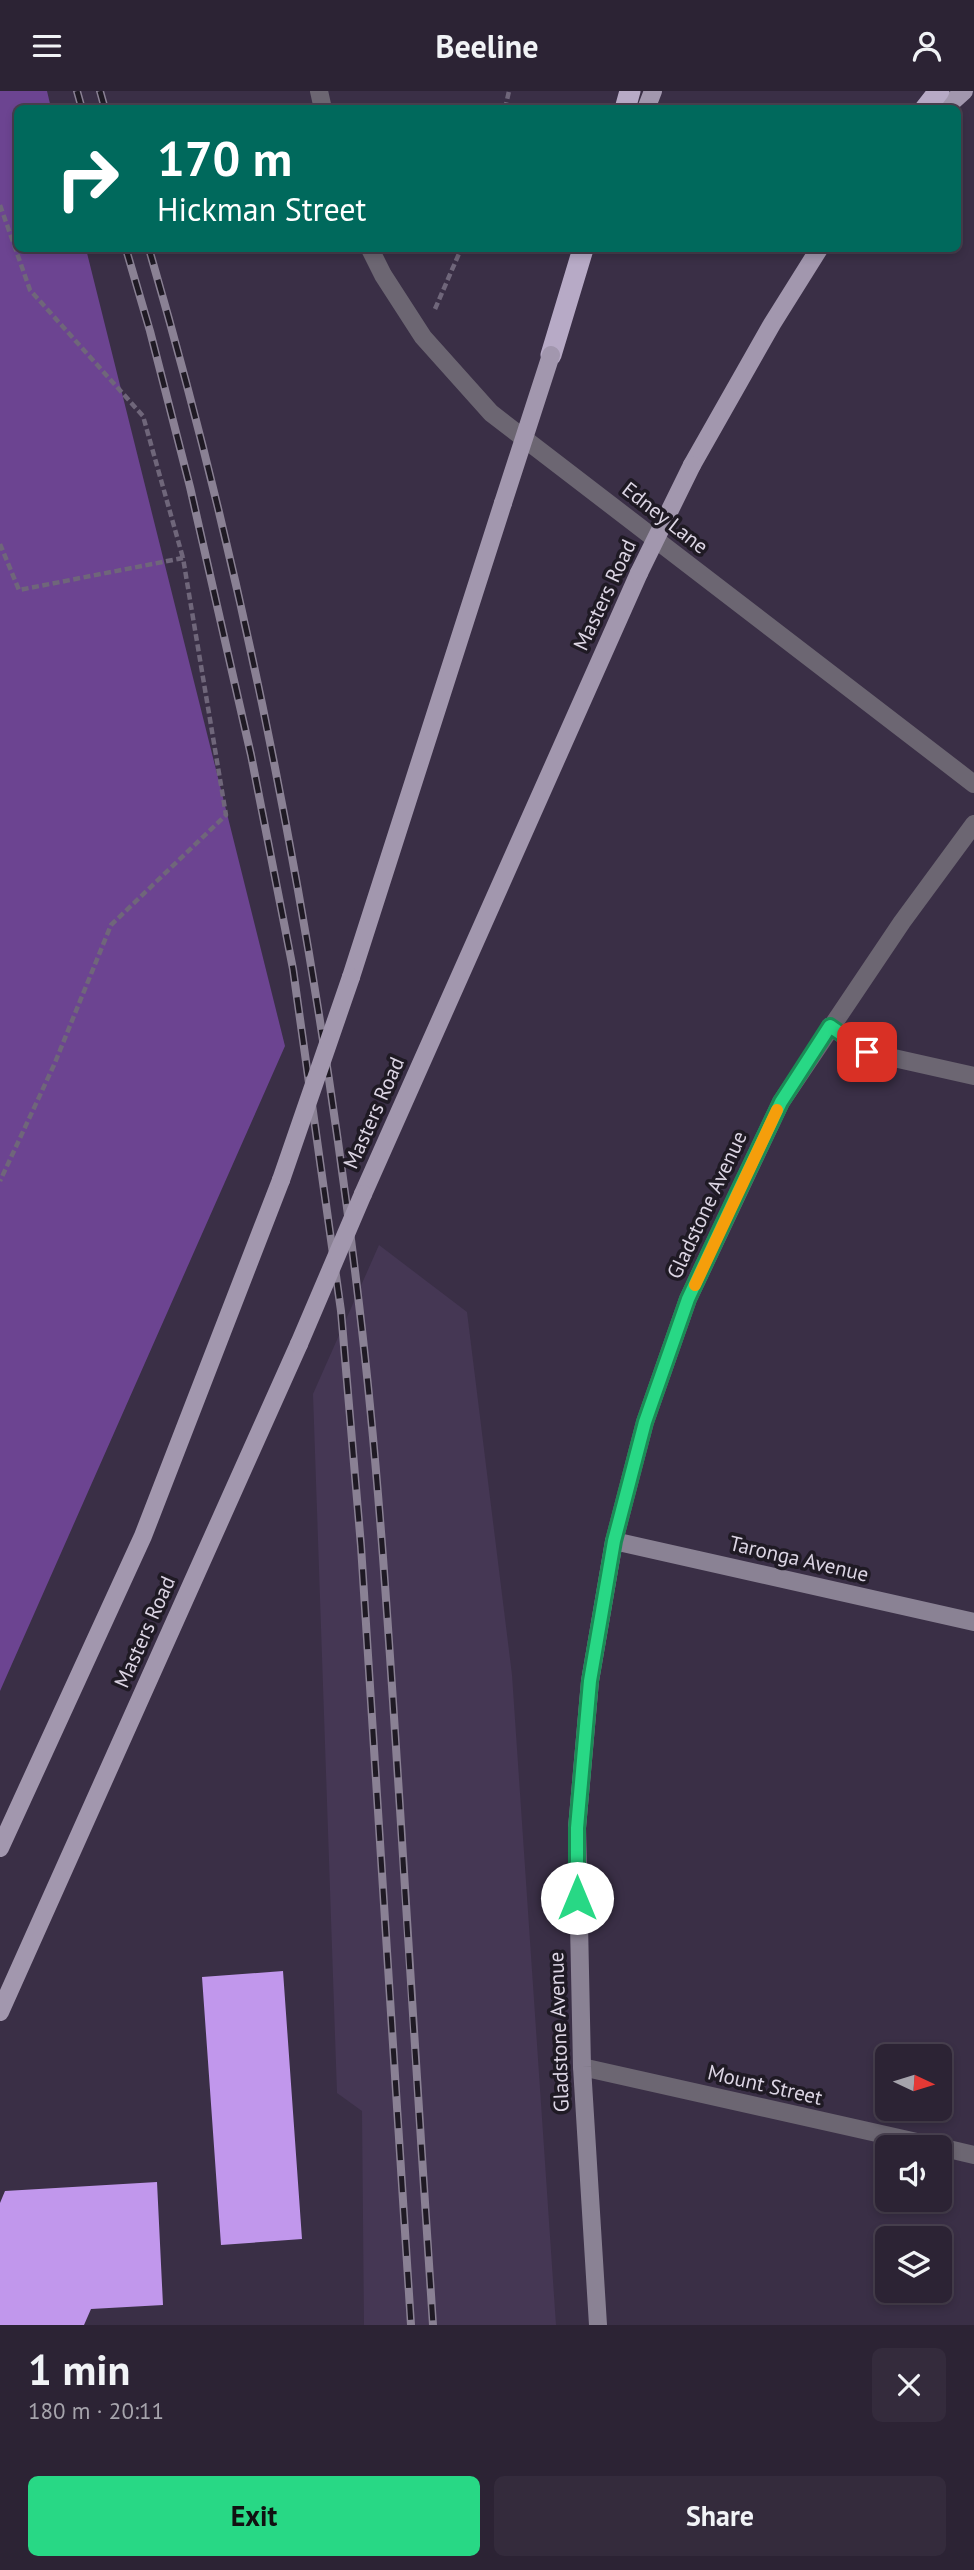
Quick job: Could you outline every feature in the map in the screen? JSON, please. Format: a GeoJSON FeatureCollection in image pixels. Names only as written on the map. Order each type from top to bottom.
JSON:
{"type":"FeatureCollection","features":[{"type":"Feature","properties":{"kind":"highway"},"geometry":{"type":"LineString","coordinates":[[928,105],[939,91]]}},
{"type":"Feature","properties":{"kind":"highway"},"geometry":{"type":"LineString","coordinates":[[551,355],[582,252]]}},
{"type":"Feature","properties":{"kind":"main road"},"geometry":{"type":"LineString","coordinates":[[948,105],[964,91]]}},
{"type":"Feature","properties":{"kind":"main road","name":"Masters Road"},"geometry":{"type":"LineString","coordinates":[[0,1848],[143,1537],[281,1180],[351,977],[551,355],[591,252]]}},
{"type":"Feature","properties":{"kind":"main road","name":"Masters Road"},"geometry":{"type":"LineString","coordinates":[[0,2012],[299,1344],[639,573],[692,465],[772,324],[817,252]]}},
{"type":"Feature","properties":{"kind":"main road","name":"Taronga Avenue"},"geometry":{"type":"LineString","coordinates":[[614,1541],[974,1622]]}},
{"type":"Feature","properties":{"kind":"main road","name":"Gladstone Avenue"},"geometry":{"type":"LineString","coordinates":[[598,2325],[582,2067],[577,1828],[590,1681],[614,1541]]}},
{"type":"Feature","properties":{"kind":"street","name":"Edney Lane"},"geometry":{"type":"LineString","coordinates":[[372,252],[423,337],[491,413],[974,784]]}},
{"type":"Feature","properties":{"kind":"street","name":"Gladstone Avenue"},"geometry":{"type":"LineString","coordinates":[[614,1541],[645,1422],[688,1299],[781,1102],[902,922],[974,824]]}},
{"type":"Feature","properties":{"kind":"street"},"geometry":{"type":"LineString","coordinates":[[830,1026],[867,1052],[974,1076]]}},
{"type":"Feature","properties":{"kind":"street","name":"Mount Street"},"geometry":{"type":"LineString","coordinates":[[582,2067],[885,2135]]}},
{"type":"Feature","properties":{"kind":"street","name":"Mount Street"},"geometry":{"type":"LineString","coordinates":[[952,2150],[974,2155]]}},
{"type":"Feature","properties":{"kind":"path"},"geometry":{"type":"LineString","coordinates":[[0,205],[14,245]]}},
{"type":"Feature","properties":{"kind":"path"},"geometry":{"type":"LineString","coordinates":[[0,1181],[54,1065],[111,925],[226,815],[183,558],[143,416],[30,290],[17,252]]}},
{"type":"Feature","properties":{"kind":"path"},"geometry":{"type":"LineString","coordinates":[[423,337],[460,252]]}},
{"type":"Feature","properties":{"kind":"path"},"geometry":{"type":"LineString","coordinates":[[0,544],[19,590],[183,558]]}},
{"type":"Feature","properties":{"kind":"shaded area"},"geometry":{"type":"Polygon","coordinates":[[[0,91],[47,91],[50,105],[14,105],[14,252],[87,252],[285,1046],[0,1691],[0,91]]]}},
{"type":"Feature","properties":{"kind":"shaded area"},"geometry":{"type":"Polygon","coordinates":[[[379,1245],[467,1312],[512,1675],[556,2325],[364,2325],[362,2111],[337,2093],[313,1394],[379,1245]]]}},
{"type":"Feature","properties":{"kind":"building"},"geometry":{"type":"Polygon","coordinates":[[[283,1971],[302,2239],[221,2245],[202,1977],[283,1971]]]}},
{"type":"Feature","properties":{"kind":"building"},"geometry":{"type":"Polygon","coordinates":[[[157,2182],[163,2305],[91,2309],[84,2325],[0,2325],[0,2203],[5,2191],[157,2182]]]}},
{"type":"Feature","properties":{"kind":"railway"},"geometry":{"type":"LineString","coordinates":[[77,91],[81,105]]}},
{"type":"Feature","properties":{"kind":"railway"},"geometry":{"type":"LineString","coordinates":[[100,91],[104,105]]}},
{"type":"Feature","properties":{"kind":"railway"},"geometry":{"type":"LineString","coordinates":[[127,252],[190,487],[251,755],[293,969],[341,1311],[361,1546],[411,2325]]}},
{"type":"Feature","properties":{"kind":"railway"},"geometry":{"type":"LineString","coordinates":[[150,252],[218,508],[276,772],[323,1037],[342,1171],[366,1367],[383,1556],[433,2325]]}},
{"type":"Feature","properties":{"kind":"slow traffic"},"geometry":{"type":"LineString","coordinates":[[695,1285],[777,1110]]}},
{"type":"Feature","properties":{"kind":"route"},"geometry":{"type":"LineString","coordinates":[[577,1898],[577,1828],[590,1681],[614,1541],[645,1422],[688,1299],[781,1102],[830,1026],[867,1052]]}}]}
